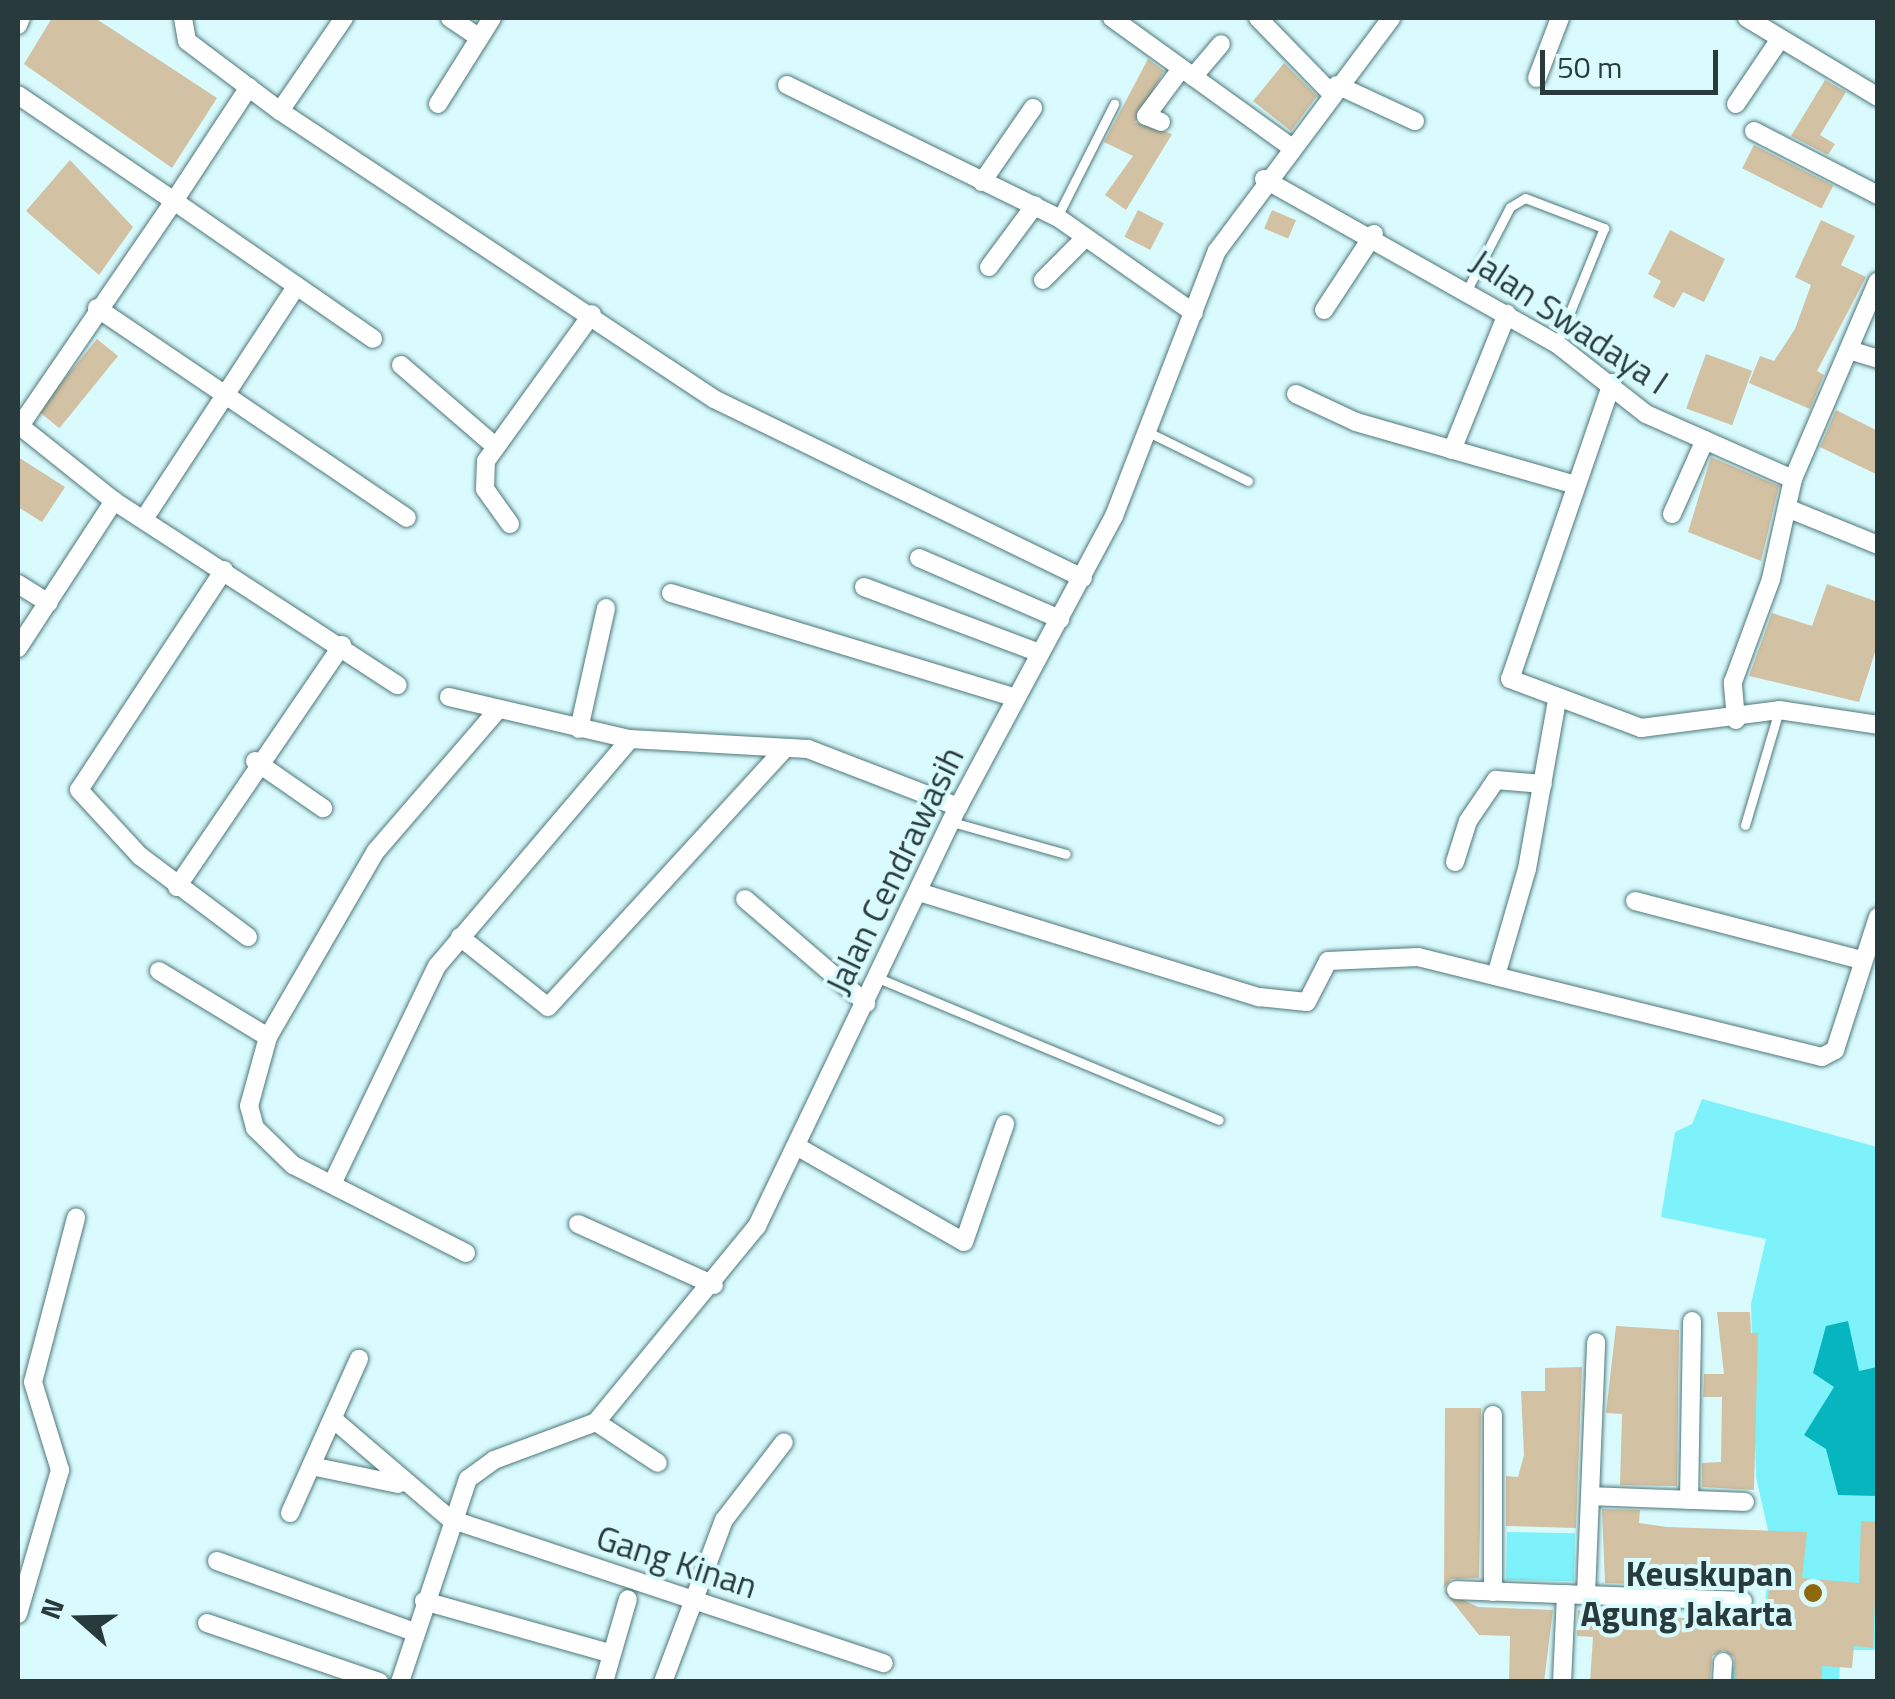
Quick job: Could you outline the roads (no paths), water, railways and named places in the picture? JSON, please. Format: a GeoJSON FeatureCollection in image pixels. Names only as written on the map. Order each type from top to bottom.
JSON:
{"type":"FeatureCollection","features":[{"type":"Feature","properties":{"kind":"street"},"geometry":{"type":"LineString","coordinates":[[18,25],[21,18]]}},
{"type":"Feature","properties":{"kind":"street"},"geometry":{"type":"LineString","coordinates":[[183,18],[187,41],[280,111],[810,453],[1083,578]]}},
{"type":"Feature","properties":{"kind":"street"},"geometry":{"type":"LineString","coordinates":[[280,111],[344,18]]}},
{"type":"Feature","properties":{"kind":"street"},"geometry":{"type":"LineString","coordinates":[[450,18],[478,37]]}},
{"type":"Feature","properties":{"kind":"street"},"geometry":{"type":"LineString","coordinates":[[438,104],[492,18]]}},
{"type":"Feature","properties":{"kind":"street"},"geometry":{"type":"LineString","coordinates":[[1112,18],[1288,144]]}},
{"type":"Feature","properties":{"kind":"street"},"geometry":{"type":"LineString","coordinates":[[1258,18],[1334,89],[1415,120]]}},
{"type":"Feature","properties":{"kind":"street","name":"Jalan Cendrawasih"},"geometry":{"type":"LineString","coordinates":[[400,1682],[450,1520],[479,1468],[596,1422],[714,1285],[798,1147],[922,893],[955,815],[1014,698],[1083,578],[1150,434],[1217,251],[1288,144],[1390,18]]}},
{"type":"Feature","properties":{"kind":"street"},"geometry":{"type":"LineString","coordinates":[[1537,78],[1560,18]]}},
{"type":"Feature","properties":{"kind":"street"},"geometry":{"type":"LineString","coordinates":[[1751,18],[1878,97]]}},
{"type":"Feature","properties":{"kind":"street"},"geometry":{"type":"LineString","coordinates":[[1736,104],[1780,39]]}},
{"type":"Feature","properties":{"kind":"street"},"geometry":{"type":"LineString","coordinates":[[1161,122],[1146,116],[1221,44]]}},
{"type":"Feature","properties":{"kind":"street"},"geometry":{"type":"LineString","coordinates":[[786,84],[1057,217],[1194,313]]}},
{"type":"Feature","properties":{"kind":"street"},"geometry":{"type":"LineString","coordinates":[[249,86],[20,426],[114,501],[342,645],[397,685]]}},
{"type":"Feature","properties":{"kind":"street"},"geometry":{"type":"LineString","coordinates":[[18,95],[373,339]]}},
{"type":"Feature","properties":{"kind":"street"},"geometry":{"type":"LineString","coordinates":[[982,182],[1033,108]]}},
{"type":"Feature","properties":{"kind":"street"},"geometry":{"type":"LineString","coordinates":[[1754,131],[1878,195]]}},
{"type":"Feature","properties":{"kind":"street","name":"Jalan Swadaya I"},"geometry":{"type":"LineString","coordinates":[[1264,179],[1374,234],[1557,344],[1612,383],[1646,414],[1793,479]]}},
{"type":"Feature","properties":{"kind":"street"},"geometry":{"type":"LineString","coordinates":[[989,267],[1035,205]]}},
{"type":"Feature","properties":{"kind":"street"},"geometry":{"type":"LineString","coordinates":[[1324,310],[1374,234]]}},
{"type":"Feature","properties":{"kind":"street"},"geometry":{"type":"LineString","coordinates":[[1043,280],[1084,238]]}},
{"type":"Feature","properties":{"kind":"street"},"geometry":{"type":"LineString","coordinates":[[1736,720],[1734,682],[1793,479],[1849,350],[1872,313],[1878,281]]}},
{"type":"Feature","properties":{"kind":"street"},"geometry":{"type":"LineString","coordinates":[[144,519],[218,394],[296,287]]}},
{"type":"Feature","properties":{"kind":"street"},"geometry":{"type":"LineString","coordinates":[[97,308],[218,394],[407,518]]}},
{"type":"Feature","properties":{"kind":"street"},"geometry":{"type":"LineString","coordinates":[[510,524],[481,476],[496,447],[592,314]]}},
{"type":"Feature","properties":{"kind":"street"},"geometry":{"type":"LineString","coordinates":[[1452,450],[1507,314]]}},
{"type":"Feature","properties":{"kind":"street"},"geometry":{"type":"LineString","coordinates":[[1849,350],[1878,359]]}},
{"type":"Feature","properties":{"kind":"street"},"geometry":{"type":"LineString","coordinates":[[400,365],[496,447]]}},
{"type":"Feature","properties":{"kind":"street"},"geometry":{"type":"LineString","coordinates":[[1612,383],[1508,672],[1517,686],[1641,728],[1736,720],[1779,710],[1878,726]]}},
{"type":"Feature","properties":{"kind":"street"},"geometry":{"type":"LineString","coordinates":[[1296,394],[1452,450],[1574,485]]}},
{"type":"Feature","properties":{"kind":"street"},"geometry":{"type":"LineString","coordinates":[[1672,514],[1705,440]]}},
{"type":"Feature","properties":{"kind":"street"},"geometry":{"type":"LineString","coordinates":[[18,648],[114,501]]}},
{"type":"Feature","properties":{"kind":"street"},"geometry":{"type":"LineString","coordinates":[[1787,508],[1878,545]]}},
{"type":"Feature","properties":{"kind":"street"},"geometry":{"type":"LineString","coordinates":[[918,558],[1060,619]]}},
{"type":"Feature","properties":{"kind":"street"},"geometry":{"type":"LineString","coordinates":[[224,570],[78,790],[177,888],[248,937]]}},
{"type":"Feature","properties":{"kind":"street"},"geometry":{"type":"LineString","coordinates":[[18,584],[48,603]]}},
{"type":"Feature","properties":{"kind":"street"},"geometry":{"type":"LineString","coordinates":[[864,587],[1040,653]]}},
{"type":"Feature","properties":{"kind":"street"},"geometry":{"type":"LineString","coordinates":[[670,592],[1014,698]]}},
{"type":"Feature","properties":{"kind":"street"},"geometry":{"type":"LineString","coordinates":[[579,729],[606,608]]}},
{"type":"Feature","properties":{"kind":"street"},"geometry":{"type":"LineString","coordinates":[[177,888],[255,762],[342,645]]}},
{"type":"Feature","properties":{"kind":"street"},"geometry":{"type":"LineString","coordinates":[[449,697],[496,712],[630,738],[784,749],[866,767],[955,815]]}},
{"type":"Feature","properties":{"kind":"street"},"geometry":{"type":"LineString","coordinates":[[1497,972],[1543,784],[1556,700]]}},
{"type":"Feature","properties":{"kind":"street"},"geometry":{"type":"LineString","coordinates":[[466,1253],[293,1164],[255,1128],[249,1106],[268,1038],[376,851],[496,712]]}},
{"type":"Feature","properties":{"kind":"street"},"geometry":{"type":"LineString","coordinates":[[332,1184],[460,937],[630,738]]}},
{"type":"Feature","properties":{"kind":"street"},"geometry":{"type":"LineString","coordinates":[[460,937],[548,1008],[784,749]]}},
{"type":"Feature","properties":{"kind":"street"},"geometry":{"type":"LineString","coordinates":[[255,762],[323,808]]}},
{"type":"Feature","properties":{"kind":"street"},"geometry":{"type":"LineString","coordinates":[[1455,862],[1468,820],[1496,780],[1543,784]]}},
{"type":"Feature","properties":{"kind":"street"},"geometry":{"type":"LineString","coordinates":[[922,893],[1303,1003],[1328,961],[1418,958],[1497,972],[1822,1057],[1835,1050],[1861,960],[1878,918]]}},
{"type":"Feature","properties":{"kind":"street"},"geometry":{"type":"LineString","coordinates":[[745,899],[866,1003]]}},
{"type":"Feature","properties":{"kind":"street"},"geometry":{"type":"LineString","coordinates":[[1636,901],[1861,960]]}},
{"type":"Feature","properties":{"kind":"street"},"geometry":{"type":"LineString","coordinates":[[160,971],[268,1038]]}},
{"type":"Feature","properties":{"kind":"street"},"geometry":{"type":"LineString","coordinates":[[798,1147],[964,1242],[1005,1124]]}},
{"type":"Feature","properties":{"kind":"street"},"geometry":{"type":"LineString","coordinates":[[18,1614],[60,1470],[34,1382],[76,1218]]}},
{"type":"Feature","properties":{"kind":"street"},"geometry":{"type":"LineString","coordinates":[[578,1224],[714,1285]]}},
{"type":"Feature","properties":{"kind":"street"},"geometry":{"type":"LineString","coordinates":[[1689,1500],[1692,1321]]}},
{"type":"Feature","properties":{"kind":"street"},"geometry":{"type":"LineString","coordinates":[[1586,1595],[1596,1342]]}},
{"type":"Feature","properties":{"kind":"street"},"geometry":{"type":"LineString","coordinates":[[290,1513],[359,1360]]}},
{"type":"Feature","properties":{"kind":"street"},"geometry":{"type":"LineString","coordinates":[[1492,1592],[1494,1415]]}},
{"type":"Feature","properties":{"kind":"street"},"geometry":{"type":"LineString","coordinates":[[332,1418],[398,1484]]}},
{"type":"Feature","properties":{"kind":"street"},"geometry":{"type":"LineString","coordinates":[[596,1422],[658,1463]]}},
{"type":"Feature","properties":{"kind":"street"},"geometry":{"type":"LineString","coordinates":[[663,1682],[689,1599],[740,1492],[784,1442]]}},
{"type":"Feature","properties":{"kind":"street"},"geometry":{"type":"LineString","coordinates":[[310,1466],[398,1484]]}},
{"type":"Feature","properties":{"kind":"street","name":"Gang Kinan"},"geometry":{"type":"LineString","coordinates":[[398,1484],[450,1520],[884,1663]]}},
{"type":"Feature","properties":{"kind":"street"},"geometry":{"type":"LineString","coordinates":[[1590,1496],[1745,1502]]}},
{"type":"Feature","properties":{"kind":"street"},"geometry":{"type":"LineString","coordinates":[[217,1561],[414,1632]]}},
{"type":"Feature","properties":{"kind":"street"},"geometry":{"type":"LineString","coordinates":[[1456,1590],[1743,1601]]}},
{"type":"Feature","properties":{"kind":"street"},"geometry":{"type":"LineString","coordinates":[[1562,1682],[1566,1594]]}},
{"type":"Feature","properties":{"kind":"street"},"geometry":{"type":"LineString","coordinates":[[604,1682],[628,1599]]}},
{"type":"Feature","properties":{"kind":"street"},"geometry":{"type":"LineString","coordinates":[[424,1602],[612,1654]]}},
{"type":"Feature","properties":{"kind":"street"},"geometry":{"type":"LineString","coordinates":[[207,1624],[379,1682]]}},
{"type":"Feature","properties":{"kind":"lane"},"geometry":{"type":"LineString","coordinates":[[1057,217],[1114,104]]}},
{"type":"Feature","properties":{"kind":"lane"},"geometry":{"type":"LineString","coordinates":[[1467,290],[1510,208],[1525,198],[1604,228],[1557,344]]}},
{"type":"Feature","properties":{"kind":"lane"},"geometry":{"type":"LineString","coordinates":[[1150,434],[1248,480]]}},
{"type":"Feature","properties":{"kind":"lane"},"geometry":{"type":"LineString","coordinates":[[1745,825],[1779,710]]}},
{"type":"Feature","properties":{"kind":"lane"},"geometry":{"type":"LineString","coordinates":[[955,815],[1066,854]]}},
{"type":"Feature","properties":{"kind":"lane"},"geometry":{"type":"LineString","coordinates":[[878,978],[1219,1120]]}},
{"type":"Feature","properties":{"kind":"place","name":"Keuskupan Agung Jakarta"},"geometry":{"type":"Point","coordinates":[1813,1593]}}]}
